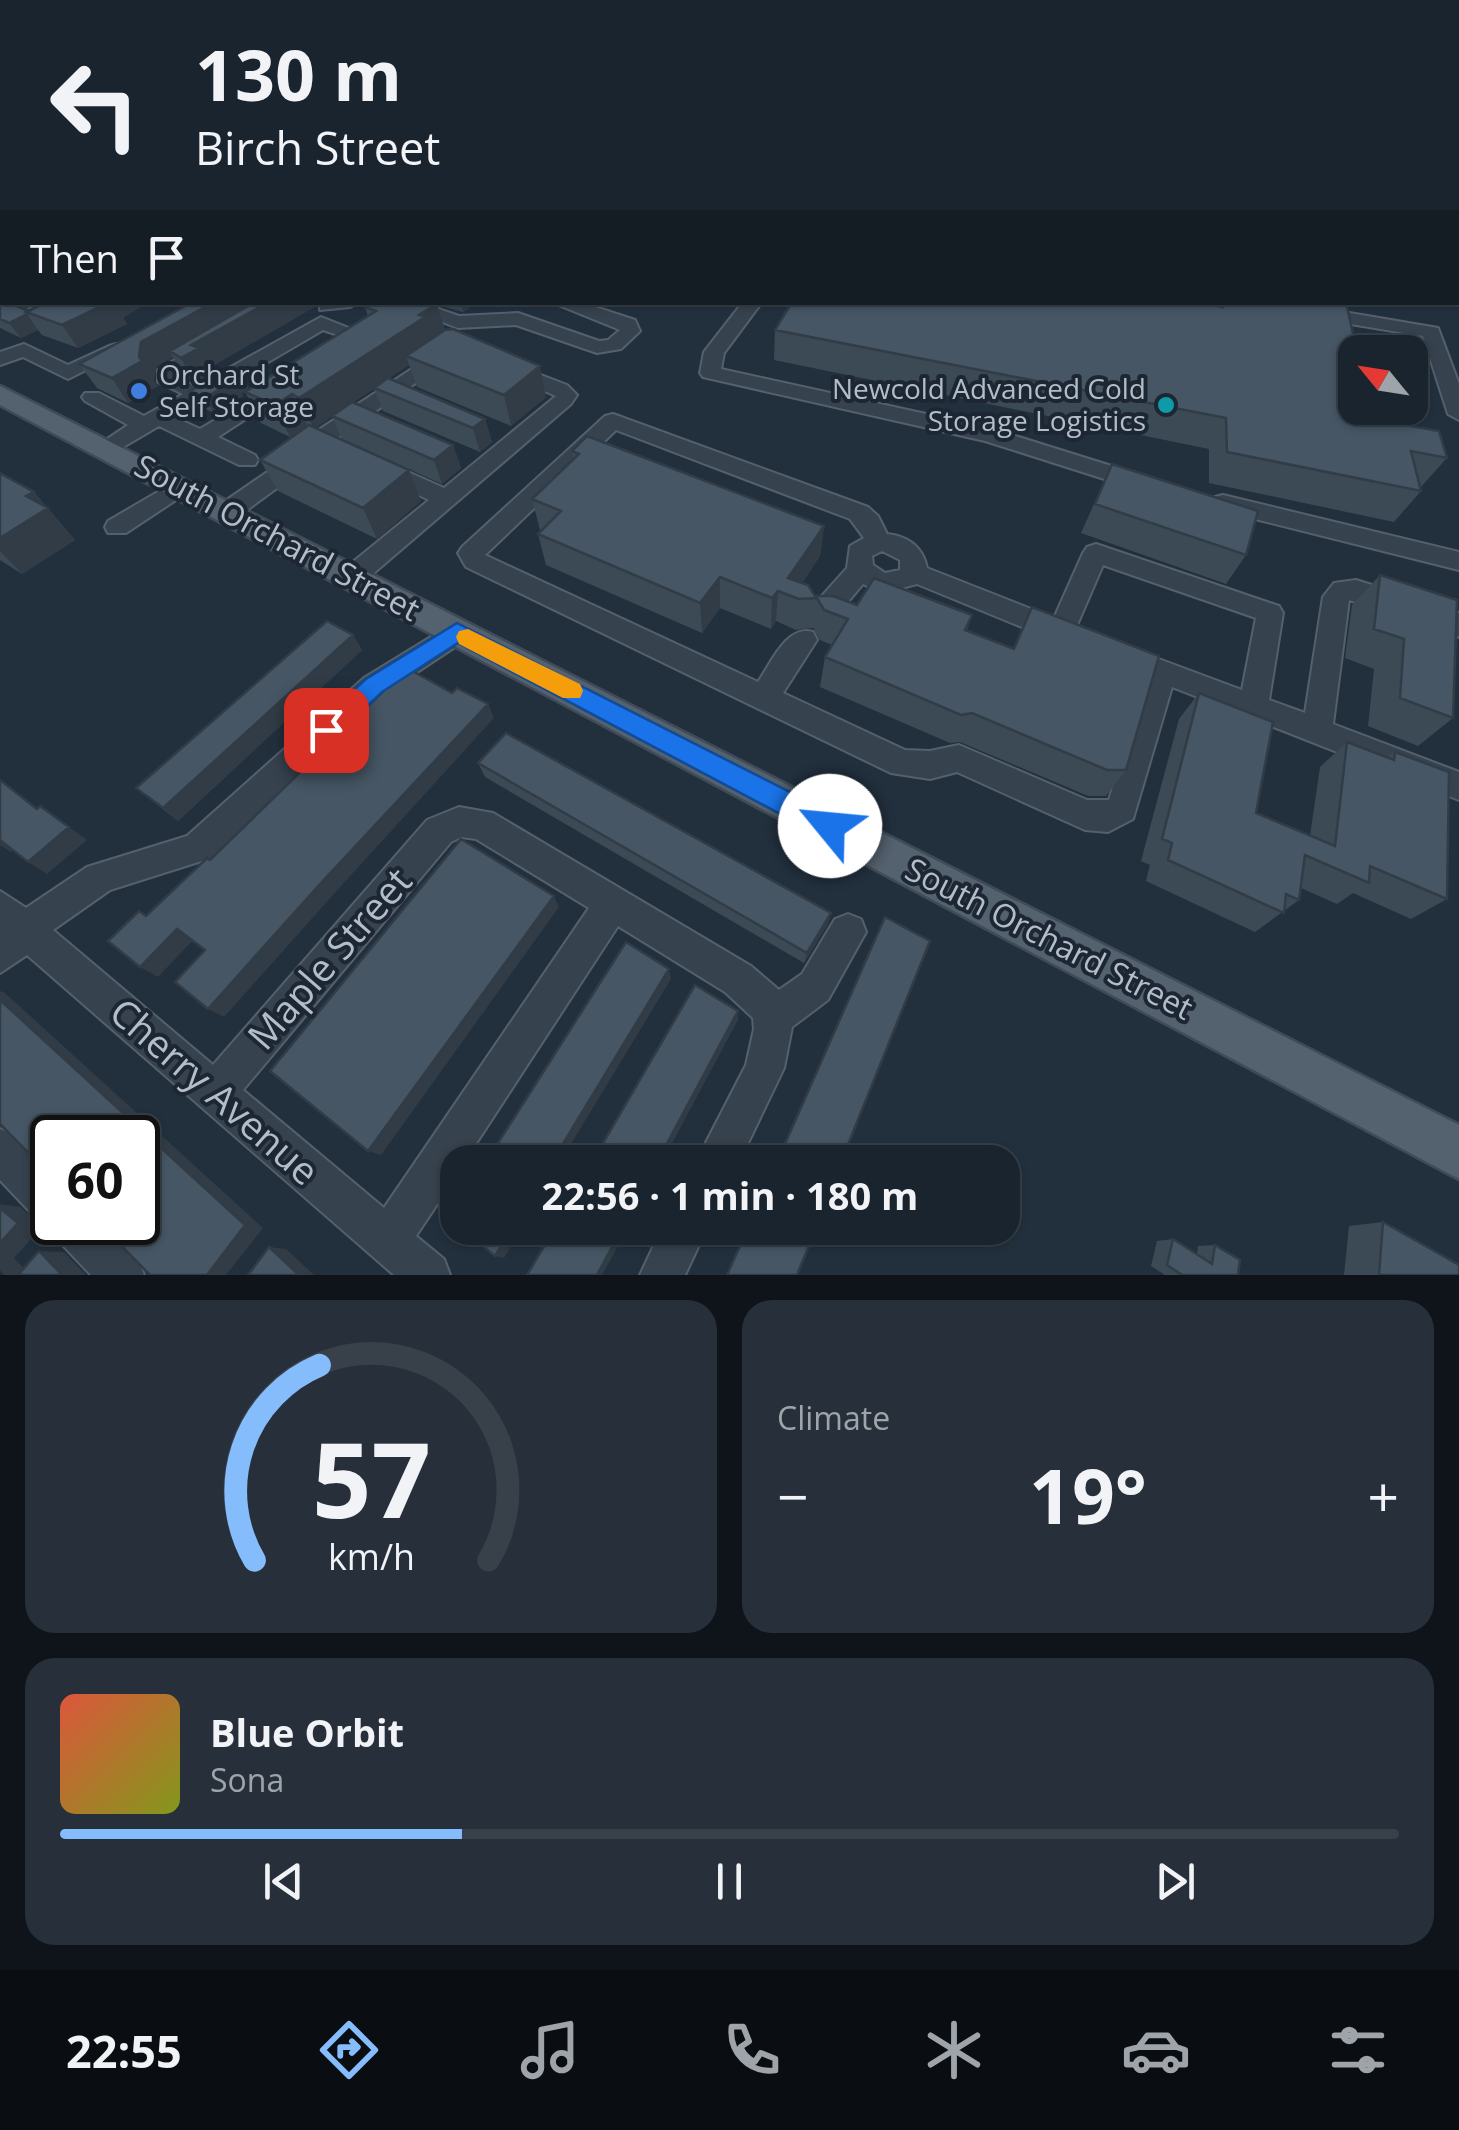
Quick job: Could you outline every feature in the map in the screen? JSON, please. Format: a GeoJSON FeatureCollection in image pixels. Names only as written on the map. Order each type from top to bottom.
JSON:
{"type":"FeatureCollection","features":[{"type":"Feature","properties":{"kind":"main road","name":"South Orchard Street"},"geometry":{"type":"LineString","coordinates":[[7,405],[105,448],[1459,1152]]}},
{"type":"Feature","properties":{"kind":"street"},"geometry":{"type":"LineString","coordinates":[[0,316],[24,305]]}},
{"type":"Feature","properties":{"kind":"street"},"geometry":{"type":"LineString","coordinates":[[105,448],[185,388],[282,326],[328,305]]}},
{"type":"Feature","properties":{"kind":"street"},"geometry":{"type":"LineString","coordinates":[[407,305],[458,322],[504,317],[597,347],[614,344],[630,331],[628,324],[569,305]]}},
{"type":"Feature","properties":{"kind":"street"},"geometry":{"type":"LineString","coordinates":[[504,317],[522,305]]}},
{"type":"Feature","properties":{"kind":"street"},"geometry":{"type":"LineString","coordinates":[[752,305],[714,352],[710,373],[990,435],[1170,490]]}},
{"type":"Feature","properties":{"kind":"street"},"geometry":{"type":"LineString","coordinates":[[1266,305],[1431,332],[1459,414]]}},
{"type":"Feature","properties":{"kind":"street"},"geometry":{"type":"LineString","coordinates":[[146,420],[322,323],[360,336]]}},
{"type":"Feature","properties":{"kind":"street"},"geometry":{"type":"LineString","coordinates":[[185,388],[164,374],[233,335]]}},
{"type":"Feature","properties":{"kind":"street"},"geometry":{"type":"LineString","coordinates":[[0,359],[24,350],[68,373],[134,340]]}},
{"type":"Feature","properties":{"kind":"street"},"geometry":{"type":"LineString","coordinates":[[270,352],[294,362]]}},
{"type":"Feature","properties":{"kind":"street"},"geometry":{"type":"LineString","coordinates":[[227,512],[339,450],[368,416],[403,393],[448,352],[472,354],[567,395],[476,462],[446,499],[352,577]]}},
{"type":"Feature","properties":{"kind":"street"},"geometry":{"type":"LineString","coordinates":[[92,397],[201,438],[247,460]]}},
{"type":"Feature","properties":{"kind":"street"},"geometry":{"type":"LineString","coordinates":[[201,438],[254,404]]}},
{"type":"Feature","properties":{"kind":"street"},"geometry":{"type":"LineString","coordinates":[[878,542],[869,522],[859,513],[614,421],[470,553],[475,561],[902,762],[930,765],[959,758],[1085,814],[1108,817],[1122,809],[1162,671]]}},
{"type":"Feature","properties":{"kind":"street"},"geometry":{"type":"LineString","coordinates":[[339,450],[446,499]]}},
{"type":"Feature","properties":{"kind":"street"},"geometry":{"type":"LineString","coordinates":[[117,528],[180,487]]}},
{"type":"Feature","properties":{"kind":"street"},"geometry":{"type":"LineString","coordinates":[[1208,499],[1459,561]]}},
{"type":"Feature","properties":{"kind":"street"},"geometry":{"type":"LineString","coordinates":[[818,526],[834,505]]}},
{"type":"Feature","properties":{"kind":"street"},"geometry":{"type":"LineString","coordinates":[[821,615],[860,570],[859,552],[878,542],[894,543],[907,550],[914,561],[913,572]]}},
{"type":"Feature","properties":{"kind":"street"},"geometry":{"type":"LineString","coordinates":[[1060,632],[1096,553],[1270,613],[1254,706]]}},
{"type":"Feature","properties":{"kind":"street"},"geometry":{"type":"LineString","coordinates":[[860,570],[873,580],[892,583],[913,572],[1092,644]]}},
{"type":"Feature","properties":{"kind":"street"},"geometry":{"type":"LineString","coordinates":[[1317,731],[1336,598],[1343,590],[1375,596],[1449,620],[1459,627]]}},
{"type":"Feature","properties":{"kind":"street"},"geometry":{"type":"LineString","coordinates":[[9,931],[88,883],[114,872],[166,862],[199,847],[374,686],[457,632]]}},
{"type":"Feature","properties":{"kind":"street"},"geometry":{"type":"LineString","coordinates":[[764,698],[804,640]]}},
{"type":"Feature","properties":{"kind":"street"},"geometry":{"type":"LineString","coordinates":[[1127,657],[1459,786]]}},
{"type":"Feature","properties":{"kind":"street","name":"Maple Street"},"geometry":{"type":"LineString","coordinates":[[216,1093],[445,826],[459,822],[481,824],[612,903]]}},
{"type":"Feature","properties":{"kind":"street"},"geometry":{"type":"LineString","coordinates":[[388,1240],[612,903],[738,979],[767,1009],[772,1046],[725,1145]]}},
{"type":"Feature","properties":{"kind":"street","name":"Cherry Avenue"},"geometry":{"type":"LineString","coordinates":[[9,931],[216,1093],[428,1275]]}},
{"type":"Feature","properties":{"kind":"street"},"geometry":{"type":"LineString","coordinates":[[767,1009],[814,987],[848,932]]}},
{"type":"Feature","properties":{"kind":"street"},"geometry":{"type":"LineString","coordinates":[[0,1150],[30,1181]]}},
{"type":"Feature","properties":{"kind":"street"},"geometry":{"type":"LineString","coordinates":[[93,1245],[122,1275]]}},
{"type":"Feature","properties":{"kind":"street"},"geometry":{"type":"LineString","coordinates":[[662,1275],[677,1245]]}},
{"type":"Feature","properties":{"kind":"building"},"geometry":{"type":"Polygon","coordinates":[[[14,305],[29,311],[9,323],[0,319],[0,306],[14,305]]]}},
{"type":"Feature","properties":{"kind":"building"},"geometry":{"type":"Polygon","coordinates":[[[41,305],[104,305],[62,325],[26,312],[41,305]]]}},
{"type":"Feature","properties":{"kind":"building"},"geometry":{"type":"Polygon","coordinates":[[[187,305],[209,305],[141,342],[142,361],[112,378],[79,364],[187,305]]]}},
{"type":"Feature","properties":{"kind":"building"},"geometry":{"type":"Polygon","coordinates":[[[250,305],[264,305],[191,345],[199,348],[181,358],[170,351],[250,305]]]}},
{"type":"Feature","properties":{"kind":"building"},"geometry":{"type":"Polygon","coordinates":[[[435,305],[419,315],[425,317],[299,398],[292,394],[275,405],[245,392],[376,311],[365,307],[435,305]]]}},
{"type":"Feature","properties":{"kind":"building","name":"Newcold Advanced Cold Storage Logistics"},"geometry":{"type":"Polygon","coordinates":[[[790,305],[1347,305],[1353,335],[1338,335],[1338,425],[1405,425],[1439,431],[1447,458],[1411,451],[1421,491],[1227,452],[1226,418],[775,330],[790,305]]]}},
{"type":"Feature","properties":{"kind":"building"},"geometry":{"type":"Polygon","coordinates":[[[453,329],[540,366],[504,395],[406,356],[445,330],[453,329]]]}},
{"type":"Feature","properties":{"kind":"building"},"geometry":{"type":"Polygon","coordinates":[[[229,369],[240,373],[205,398],[190,391],[229,369]]]}},
{"type":"Feature","properties":{"kind":"building"},"geometry":{"type":"Polygon","coordinates":[[[388,378],[485,419],[473,428],[374,388],[388,378]]]}},
{"type":"Feature","properties":{"kind":"building"},"geometry":{"type":"Polygon","coordinates":[[[352,402],[453,445],[434,460],[332,416],[352,402]]]}},
{"type":"Feature","properties":{"kind":"building"},"geometry":{"type":"Polygon","coordinates":[[[309,425],[409,470],[363,508],[260,460],[309,425]]]}},
{"type":"Feature","properties":{"kind":"building"},"geometry":{"type":"Polygon","coordinates":[[[587,436],[824,526],[788,578],[808,585],[815,596],[833,596],[857,605],[874,578],[972,615],[965,630],[1014,649],[1032,607],[1159,656],[1126,770],[1107,770],[972,713],[961,715],[825,657],[848,619],[824,610],[817,598],[799,599],[778,591],[772,598],[720,577],[700,603],[538,534],[561,511],[532,499],[579,454],[572,451],[587,436]]]}},
{"type":"Feature","properties":{"kind":"building"},"geometry":{"type":"Polygon","coordinates":[[[1112,464],[1258,511],[1246,555],[1095,504],[1112,464]]]}},
{"type":"Feature","properties":{"kind":"building"},"geometry":{"type":"Polygon","coordinates":[[[0,473],[34,492],[26,496],[48,508],[0,538],[0,473]]]}},
{"type":"Feature","properties":{"kind":"building"},"geometry":{"type":"Polygon","coordinates":[[[1380,575],[1457,600],[1453,718],[1400,698],[1404,639],[1374,629],[1380,575]]]}},
{"type":"Feature","properties":{"kind":"building"},"geometry":{"type":"Polygon","coordinates":[[[327,621],[353,635],[163,808],[136,788],[327,621]]]}},
{"type":"Feature","properties":{"kind":"building"},"geometry":{"type":"Polygon","coordinates":[[[407,668],[452,693],[457,688],[488,704],[208,1009],[175,982],[205,950],[177,929],[140,967],[108,941],[139,911],[146,916],[207,858],[210,860],[407,668]]]}},
{"type":"Feature","properties":{"kind":"building"},"geometry":{"type":"Polygon","coordinates":[[[1199,693],[1273,722],[1256,813],[1335,846],[1347,742],[1394,760],[1395,752],[1449,772],[1447,899],[1370,866],[1369,883],[1305,855],[1299,900],[1286,894],[1284,913],[1168,860],[1172,843],[1162,839],[1199,693]]]}},
{"type":"Feature","properties":{"kind":"building"},"geometry":{"type":"Polygon","coordinates":[[[506,733],[831,913],[807,953],[478,763],[506,733]]]}},
{"type":"Feature","properties":{"kind":"building"},"geometry":{"type":"Polygon","coordinates":[[[0,780],[37,809],[40,806],[69,827],[28,862],[0,840],[0,780]]]}},
{"type":"Feature","properties":{"kind":"building"},"geometry":{"type":"Polygon","coordinates":[[[461,839],[554,896],[368,1151],[270,1071],[461,839]]]}},
{"type":"Feature","properties":{"kind":"building"},"geometry":{"type":"Polygon","coordinates":[[[885,917],[930,941],[848,1145],[784,1145],[885,917]]]}},
{"type":"Feature","properties":{"kind":"building"},"geometry":{"type":"Polygon","coordinates":[[[626,942],[669,969],[562,1145],[497,1145],[626,942]]]}},
{"type":"Feature","properties":{"kind":"building"},"geometry":{"type":"Polygon","coordinates":[[[695,985],[738,1011],[666,1145],[602,1145],[695,985]]]}},
{"type":"Feature","properties":{"kind":"building"},"geometry":{"type":"Polygon","coordinates":[[[0,1000],[125,1115],[30,1115],[30,1155],[0,1124],[0,1000]]]}},
{"type":"Feature","properties":{"kind":"building"},"geometry":{"type":"Polygon","coordinates":[[[160,1147],[245,1225],[207,1275],[150,1275],[121,1245],[160,1245],[160,1147]]]}},
{"type":"Feature","properties":{"kind":"building"},"geometry":{"type":"Polygon","coordinates":[[[0,1208],[18,1223],[0,1243],[0,1208]]]}},
{"type":"Feature","properties":{"kind":"building"},"geometry":{"type":"Polygon","coordinates":[[[1383,1222],[1459,1265],[1459,1275],[1379,1275],[1383,1222]]]}},
{"type":"Feature","properties":{"kind":"building"},"geometry":{"type":"Polygon","coordinates":[[[1173,1239],[1212,1264],[1215,1245],[1240,1260],[1238,1275],[1182,1275],[1167,1265],[1173,1239]]]}},
{"type":"Feature","properties":{"kind":"building"},"geometry":{"type":"Polygon","coordinates":[[[481,1245],[502,1245],[495,1256],[481,1245]]]}},
{"type":"Feature","properties":{"kind":"building"},"geometry":{"type":"Polygon","coordinates":[[[545,1245],[613,1245],[597,1275],[527,1275],[545,1245]]]}},
{"type":"Feature","properties":{"kind":"building"},"geometry":{"type":"Polygon","coordinates":[[[740,1245],[809,1245],[797,1275],[727,1275],[740,1245]]]}},
{"type":"Feature","properties":{"kind":"building"},"geometry":{"type":"Polygon","coordinates":[[[269,1247],[299,1275],[248,1275],[269,1247]]]}},
{"type":"Feature","properties":{"kind":"building"},"geometry":{"type":"Polygon","coordinates":[[[39,1251],[62,1275],[18,1275],[39,1251]]]}},
{"type":"Feature","properties":{"kind":"slow traffic"},"geometry":{"type":"LineString","coordinates":[[468,637],[571,691]]}},
{"type":"Feature","properties":{"kind":"place","name":"Orchard St Self Storage"},"geometry":{"type":"Point","coordinates":[139,391]}},
{"type":"Feature","properties":{"kind":"place","name":"Newcold Advanced Cold Storage Logistics"},"geometry":{"type":"Point","coordinates":[1166,405]}},
{"type":"Feature","properties":{"kind":"route"},"geometry":{"type":"LineString","coordinates":[[326,730],[374,686],[457,632],[830,826]]}}]}
